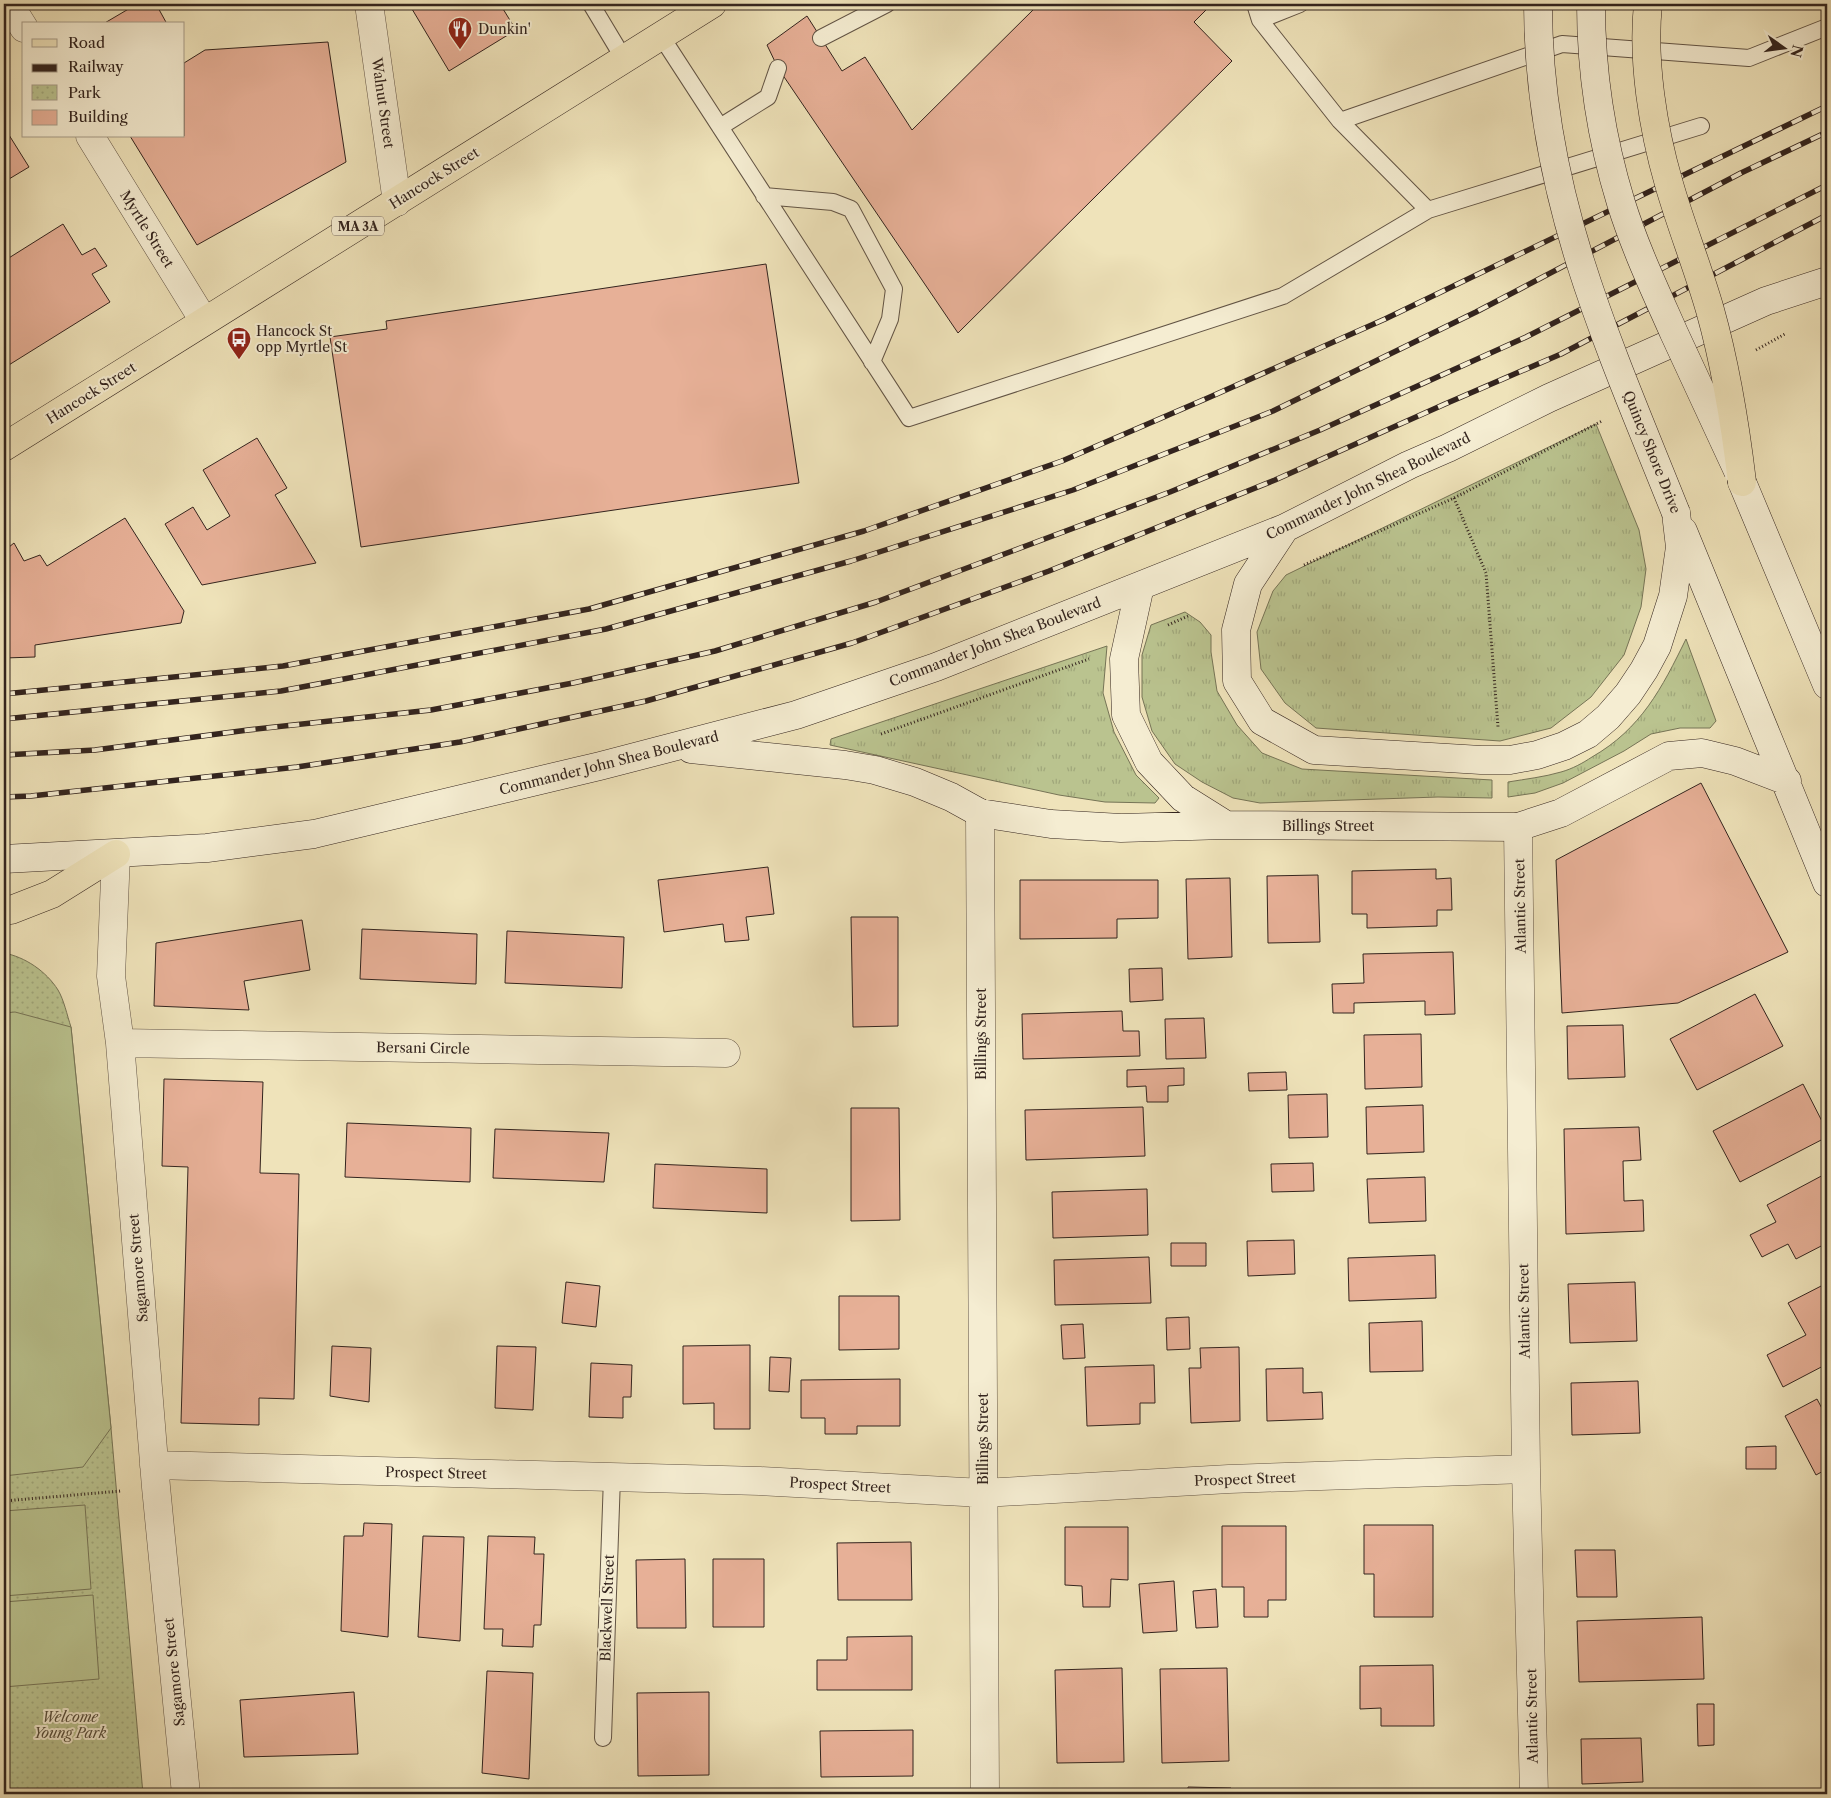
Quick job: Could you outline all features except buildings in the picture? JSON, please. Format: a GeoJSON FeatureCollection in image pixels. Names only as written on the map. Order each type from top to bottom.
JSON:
{"type":"FeatureCollection","features":[{"type":"Feature","properties":{"kind":"main road"},"geometry":{"type":"LineString","coordinates":[[1648,4],[1647,42],[1649,76],[1660,147],[1669,184],[1720,346],[1734,411],[1742,482]]}},
{"type":"Feature","properties":{"kind":"main road","name":"Hancock Street"},"geometry":{"type":"LineString","coordinates":[[4,447],[661,36],[705,6]]}},
{"type":"Feature","properties":{"kind":"main road"},"geometry":{"type":"LineString","coordinates":[[4,910],[11,910],[52,894],[116,854]]}},
{"type":"Feature","properties":{"kind":"street"},"geometry":{"type":"LineString","coordinates":[[9,4],[22,25]]}},
{"type":"Feature","properties":{"kind":"street","name":"Walnut Street"},"geometry":{"type":"LineString","coordinates":[[369,4],[397,202]]}},
{"type":"Feature","properties":{"kind":"street","name":"Quincy Shore Drive"},"geometry":{"type":"LineString","coordinates":[[1538,4],[1541,64],[1550,138],[1580,260],[1607,339],[1827,883]]}},
{"type":"Feature","properties":{"kind":"street"},"geometry":{"type":"LineString","coordinates":[[1591,4],[1597,95],[1610,163],[1621,203],[1644,266],[1742,482],[1827,685]]}},
{"type":"Feature","properties":{"kind":"street","name":"Myrtle Street"},"geometry":{"type":"LineString","coordinates":[[91,138],[204,321]]}},
{"type":"Feature","properties":{"kind":"street","name":"Commander John Shea Boulevard"},"geometry":{"type":"LineString","coordinates":[[116,854],[207,848],[314,834],[600,766],[796,715],[936,667],[1285,528],[1409,465],[1448,448],[1549,398],[1766,301],[1827,281]]}},
{"type":"Feature","properties":{"kind":"street"},"geometry":{"type":"LineString","coordinates":[[1285,528],[1248,584],[1236,630],[1237,681],[1262,721],[1314,750],[1510,760],[1537,756],[1564,746],[1588,734],[1608,717],[1628,694],[1657,646],[1673,596],[1680,548],[1676,513]]}},
{"type":"Feature","properties":{"kind":"street"},"geometry":{"type":"LineString","coordinates":[[1140,586],[1124,659],[1126,715],[1149,762],[1183,798],[1226,825]]}},
{"type":"Feature","properties":{"kind":"street"},"geometry":{"type":"LineString","coordinates":[[670,747],[845,765],[875,770],[914,782],[951,797],[980,814]]}},
{"type":"Feature","properties":{"kind":"street","name":"Billings Street"},"geometry":{"type":"LineString","coordinates":[[985,1794],[980,814],[1051,824],[1112,827],[1226,825],[1518,827],[1560,813],[1669,756],[1702,753],[1735,761],[1787,781]]}},
{"type":"Feature","properties":{"kind":"street","name":"Atlantic Street"},"geometry":{"type":"LineString","coordinates":[[1518,827],[1526,1469],[1534,1794]]}},
{"type":"Feature","properties":{"kind":"street"},"geometry":{"type":"LineString","coordinates":[[4,859],[116,854]]}},
{"type":"Feature","properties":{"kind":"street","name":"Sagamore Street"},"geometry":{"type":"LineString","coordinates":[[116,854],[111,976],[120,1043],[155,1476],[186,1794]]}},
{"type":"Feature","properties":{"kind":"street","name":"Bersani Circle"},"geometry":{"type":"LineString","coordinates":[[120,1043],[726,1053]]}},
{"type":"Feature","properties":{"kind":"street","name":"Prospect Street"},"geometry":{"type":"LineString","coordinates":[[155,1476],[612,1477],[760,1481],[983,1493],[1229,1479],[1526,1469]]}},
{"type":"Feature","properties":{"kind":"lane"},"geometry":{"type":"LineString","coordinates":[[591,4],[624,59]]}},
{"type":"Feature","properties":{"kind":"lane"},"geometry":{"type":"LineString","coordinates":[[821,38],[887,4]]}},
{"type":"Feature","properties":{"kind":"lane"},"geometry":{"type":"LineString","coordinates":[[1255,4],[1260,20],[1340,121],[1428,210]]}},
{"type":"Feature","properties":{"kind":"lane"},"geometry":{"type":"LineString","coordinates":[[1260,20],[1300,4]]}},
{"type":"Feature","properties":{"kind":"lane"},"geometry":{"type":"LineString","coordinates":[[1340,121],[1562,44],[1749,58],[1827,27]]}},
{"type":"Feature","properties":{"kind":"lane"},"geometry":{"type":"LineString","coordinates":[[661,36],[909,418],[1283,296],[1428,210],[1701,126]]}},
{"type":"Feature","properties":{"kind":"lane"},"geometry":{"type":"LineString","coordinates":[[720,127],[768,97],[778,68]]}},
{"type":"Feature","properties":{"kind":"lane"},"geometry":{"type":"LineString","coordinates":[[764,196],[833,202],[851,209],[894,289],[890,319],[872,362]]}},
{"type":"Feature","properties":{"kind":"lane","name":"Blackwell Street"},"geometry":{"type":"LineString","coordinates":[[603,1738],[612,1477]]}},
{"type":"Feature","properties":{"kind":"path"},"geometry":{"type":"LineString","coordinates":[[1303,565],[1454,498],[1486,573],[1499,732]]}},
{"type":"Feature","properties":{"kind":"path"},"geometry":{"type":"LineString","coordinates":[[876,736],[1090,659]]}},
{"type":"Feature","properties":{"kind":"path"},"geometry":{"type":"LineString","coordinates":[[4,1501],[155,1476]]}},
{"type":"Feature","properties":{"kind":"green space"},"geometry":{"type":"Polygon","coordinates":[[[1596,424],[1639,530],[1646,569],[1641,607],[1624,655],[1591,697],[1551,728],[1500,741],[1316,728],[1285,703],[1261,669],[1257,632],[1273,591],[1286,575],[1596,424]]]}},
{"type":"Feature","properties":{"kind":"green space"},"geometry":{"type":"Polygon","coordinates":[[[1185,612],[1200,622],[1211,635],[1211,652],[1217,691],[1237,725],[1262,753],[1302,769],[1492,780],[1492,798],[1438,797],[1260,803],[1233,798],[1202,782],[1175,764],[1152,731],[1142,697],[1142,655],[1151,625],[1185,612]]]}},
{"type":"Feature","properties":{"kind":"green space"},"geometry":{"type":"Polygon","coordinates":[[[1686,639],[1716,721],[1710,728],[1680,728],[1651,734],[1624,751],[1563,783],[1535,793],[1508,797],[1508,782],[1569,769],[1609,746],[1624,734],[1659,690],[1686,639]]]}},
{"type":"Feature","properties":{"kind":"green space"},"geometry":{"type":"Polygon","coordinates":[[[1107,646],[1103,693],[1114,732],[1136,775],[1159,798],[1155,803],[1105,802],[1059,795],[830,745],[831,739],[1107,646]]]}},
{"type":"Feature","properties":{"kind":"green space","name":"Welcome Young Park"},"geometry":{"type":"Polygon","coordinates":[[[4,953],[27,961],[53,983],[64,1003],[71,1027],[111,1428],[143,1794],[4,1794],[4,953]]]}},
{"type":"Feature","properties":{"kind":"green space"},"geometry":{"type":"Polygon","coordinates":[[[15,1012],[71,1027],[111,1428],[83,1467],[4,1476],[4,1013],[15,1012]]]}},
{"type":"Feature","properties":{"kind":"green space"},"geometry":{"type":"Polygon","coordinates":[[[85,1505],[91,1589],[4,1596],[4,1511],[85,1505]]]}},
{"type":"Feature","properties":{"kind":"green space"},"geometry":{"type":"Polygon","coordinates":[[[93,1595],[99,1679],[4,1687],[4,1602],[93,1595]]]}},
{"type":"Feature","properties":{"kind":"railway"},"geometry":{"type":"LineString","coordinates":[[4,694],[283,666],[589,609],[864,531],[1062,461],[1210,397],[1385,319],[1827,106]]}},
{"type":"Feature","properties":{"kind":"railway"},"geometry":{"type":"LineString","coordinates":[[4,719],[281,691],[606,629],[851,561],[1073,490],[1273,411],[1476,312],[1741,173],[1827,132]]}},
{"type":"Feature","properties":{"kind":"railway"},"geometry":{"type":"LineString","coordinates":[[4,755],[95,750],[248,730],[431,710],[573,683],[715,651],[876,602],[1170,492],[1320,430],[1526,337],[1827,185]]}},
{"type":"Feature","properties":{"kind":"railway"},"geometry":{"type":"LineString","coordinates":[[4,797],[31,796],[297,767],[460,742],[646,701],[852,643],[1049,571],[1275,480],[1561,354],[1827,215]]}},
{"type":"Feature","properties":{"kind":"place","name":"Dunkin'"},"geometry":{"type":"Point","coordinates":[460,50]}},
{"type":"Feature","properties":{"kind":"place","name":"Hancock St opp Myrtle St"},"geometry":{"type":"Point","coordinates":[239,360]}}]}
